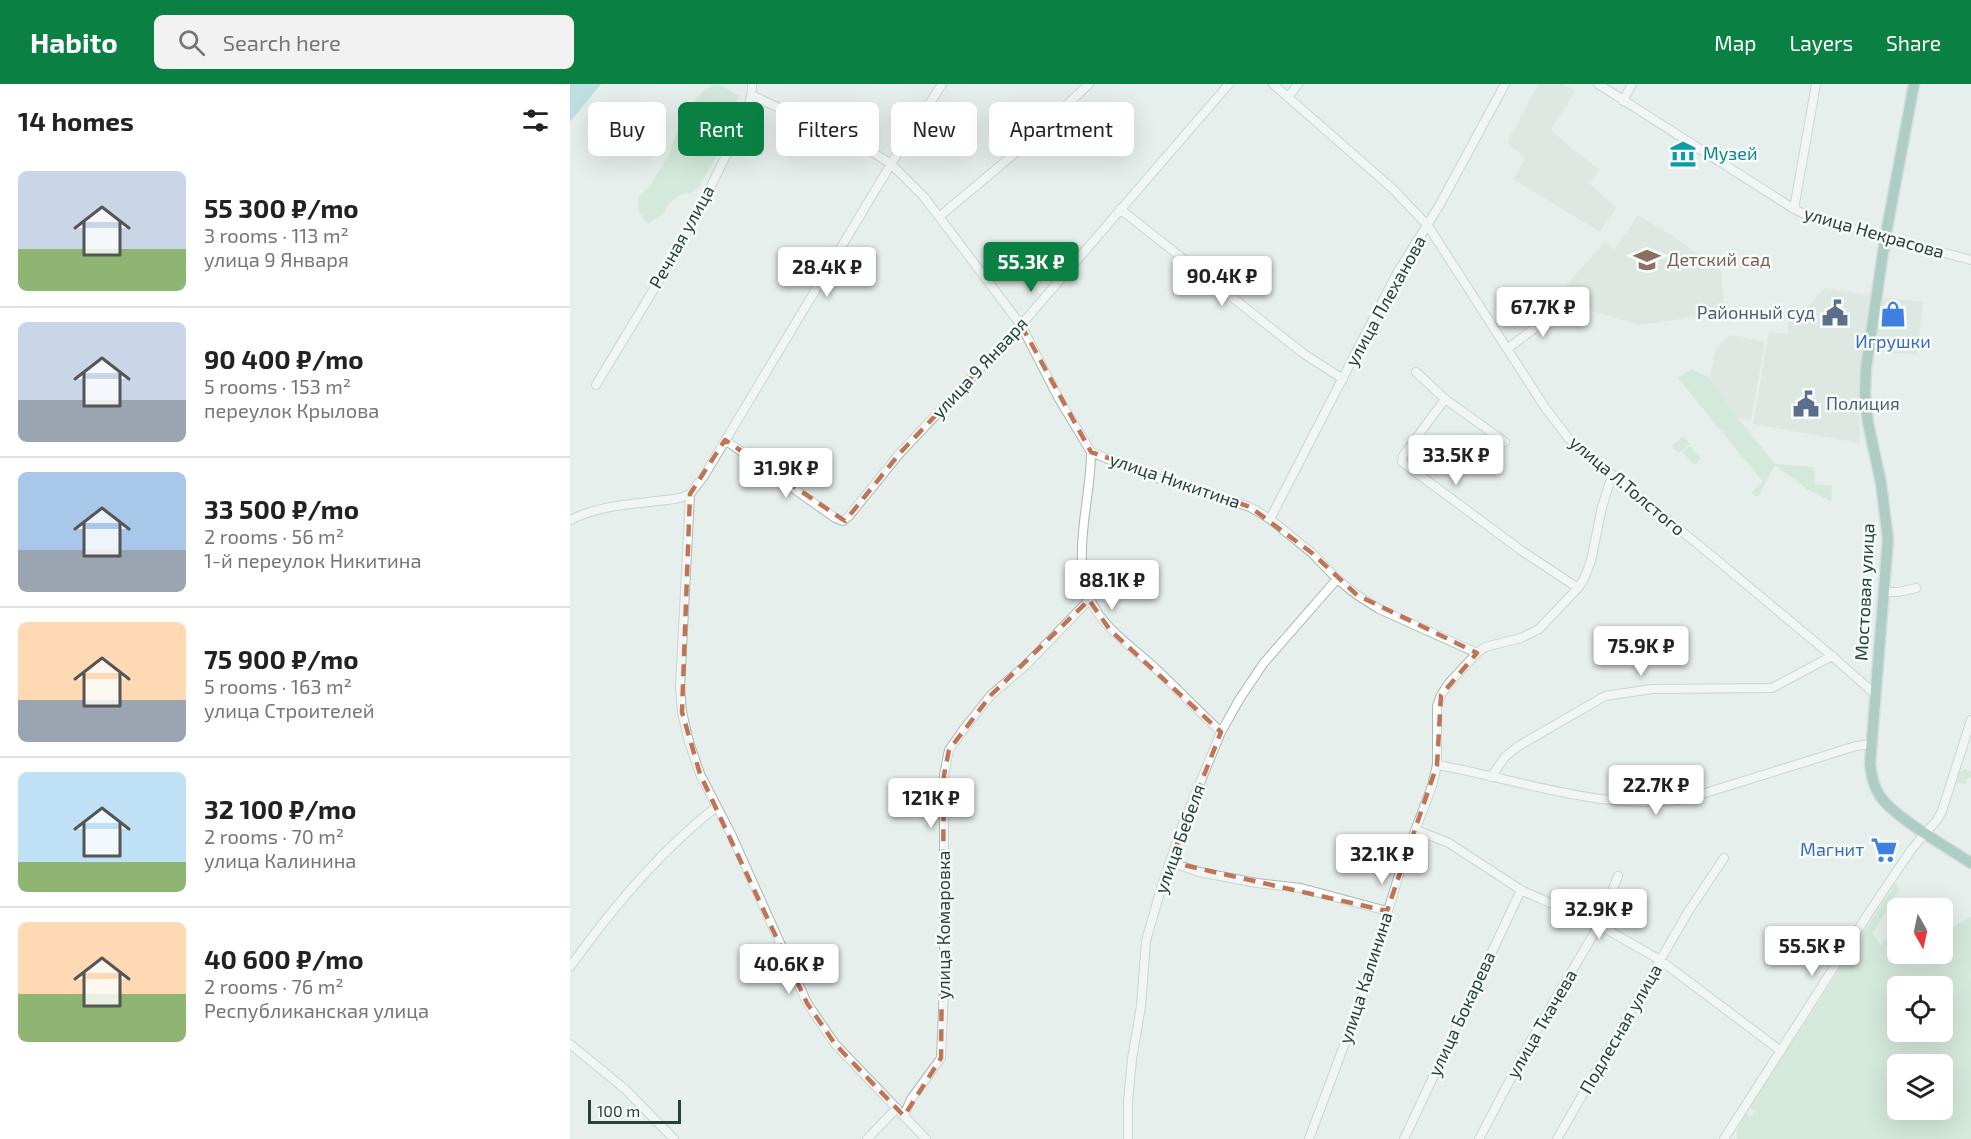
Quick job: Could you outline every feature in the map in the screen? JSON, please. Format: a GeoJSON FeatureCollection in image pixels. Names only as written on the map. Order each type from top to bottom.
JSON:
{"type":"FeatureCollection","features":[{"type":"Feature","properties":{"kind":"main road","name":"Мостовая улица"},"geometry":{"type":"LineString","coordinates":[[1914,84],[1870,331],[1865,393],[1868,423],[1886,514],[1888,540],[1870,764],[1873,782],[1880,796],[1894,810],[1971,863]]}},
{"type":"Feature","properties":{"kind":"street","name":"Речная улица"},"geometry":{"type":"LineString","coordinates":[[596,385],[681,243],[753,96],[752,84]]}},
{"type":"Feature","properties":{"kind":"street"},"geometry":{"type":"LineString","coordinates":[[570,520],[580,514],[605,508],[680,498],[690,494],[704,476],[891,164],[942,84]]}},
{"type":"Feature","properties":{"kind":"street"},"geometry":{"type":"LineString","coordinates":[[939,217],[1014,154],[1089,84]]}},
{"type":"Feature","properties":{"kind":"street","name":"улица 9 Января"},"geometry":{"type":"LineString","coordinates":[[725,440],[835,518],[843,521],[900,453],[1021,325],[1229,84]]}},
{"type":"Feature","properties":{"kind":"street","name":"улица Л.Толстого"},"geometry":{"type":"LineString","coordinates":[[1273,84],[1399,195],[1428,226],[1544,406],[1569,439],[1876,695]]}},
{"type":"Feature","properties":{"kind":"street"},"geometry":{"type":"LineString","coordinates":[[1289,96],[1298,84]]}},
{"type":"Feature","properties":{"kind":"street","name":"улица Плеханова"},"geometry":{"type":"LineString","coordinates":[[1270,519],[1397,273],[1428,226],[1505,84]]}},
{"type":"Feature","properties":{"kind":"street","name":"улица Некрасова"},"geometry":{"type":"LineString","coordinates":[[1598,84],[1794,209],[1815,219],[1971,260]]}},
{"type":"Feature","properties":{"kind":"street"},"geometry":{"type":"LineString","coordinates":[[1623,101],[1632,84]]}},
{"type":"Feature","properties":{"kind":"street"},"geometry":{"type":"LineString","coordinates":[[1794,209],[1816,84]]}},
{"type":"Feature","properties":{"kind":"street","name":"улица Никитина"},"geometry":{"type":"LineString","coordinates":[[753,96],[863,146],[891,164],[924,197],[1021,325],[1059,399],[1091,452],[1144,474],[1250,507],[1270,519],[1312,553],[1337,579],[1357,595],[1379,609],[1477,653]]}},
{"type":"Feature","properties":{"kind":"street"},"geometry":{"type":"LineString","coordinates":[[1120,209],[1304,354],[1343,379]]}},
{"type":"Feature","properties":{"kind":"street"},"geometry":{"type":"LineString","coordinates":[[1507,349],[1563,307]]}},
{"type":"Feature","properties":{"kind":"street"},"geometry":{"type":"LineString","coordinates":[[1416,372],[1445,399],[1505,442]]}},
{"type":"Feature","properties":{"kind":"street"},"geometry":{"type":"LineString","coordinates":[[1445,399],[1403,456],[1402,462],[1522,551],[1578,588]]}},
{"type":"Feature","properties":{"kind":"street"},"geometry":{"type":"LineString","coordinates":[[1091,452],[1091,471],[1082,546],[1082,564],[1089,600],[1110,630],[1153,667],[1221,732]]}},
{"type":"Feature","properties":{"kind":"street"},"geometry":{"type":"LineString","coordinates":[[1477,653],[1485,647],[1521,638],[1539,629],[1578,588],[1591,561],[1602,507],[1612,475]]}},
{"type":"Feature","properties":{"kind":"street"},"geometry":{"type":"LineString","coordinates":[[690,494],[680,695],[689,742],[700,774],[731,834],[807,1003],[836,1044],[926,1139]]}},
{"type":"Feature","properties":{"kind":"street","name":"улица Бебеля"},"geometry":{"type":"LineString","coordinates":[[1128,1139],[1128,1102],[1132,1059],[1141,1006],[1146,941],[1170,862],[1221,732],[1239,700],[1263,664],[1337,579]]}},
{"type":"Feature","properties":{"kind":"street"},"geometry":{"type":"LineString","coordinates":[[1883,592],[1899,592],[1916,588]]}},
{"type":"Feature","properties":{"kind":"street","name":"улица Комаровка"},"geometry":{"type":"LineString","coordinates":[[904,1116],[911,1099],[941,1058],[944,990],[944,775],[949,750],[991,695],[1025,666],[1089,600]]}},
{"type":"Feature","properties":{"kind":"street","name":"улица Калинина"},"geometry":{"type":"LineString","coordinates":[[1309,1139],[1361,1000],[1387,911],[1437,765],[1437,706],[1441,695],[1477,653]]}},
{"type":"Feature","properties":{"kind":"street"},"geometry":{"type":"LineString","coordinates":[[1491,777],[1505,757],[1517,747],[1605,696],[1652,689],[1772,688],[1832,656]]}},
{"type":"Feature","properties":{"kind":"street"},"geometry":{"type":"LineString","coordinates":[[1724,1139],[1870,911],[1911,850],[1937,820],[1942,811],[1971,720]]}},
{"type":"Feature","properties":{"kind":"street"},"geometry":{"type":"LineString","coordinates":[[1437,765],[1571,795],[1662,803],[1686,799],[1856,746],[1872,744]]}},
{"type":"Feature","properties":{"kind":"street"},"geometry":{"type":"LineString","coordinates":[[570,967],[618,904],[665,852],[716,807]]}},
{"type":"Feature","properties":{"kind":"street"},"geometry":{"type":"LineString","coordinates":[[1416,830],[1449,843],[1521,890],[1599,925],[1660,960],[1781,1051]]}},
{"type":"Feature","properties":{"kind":"street","name":"Подлесная улица"},"geometry":{"type":"LineString","coordinates":[[1557,1139],[1688,912],[1724,858]]}},
{"type":"Feature","properties":{"kind":"street"},"geometry":{"type":"LineString","coordinates":[[1170,862],[1199,872],[1257,883],[1301,888],[1387,911]]}},
{"type":"Feature","properties":{"kind":"street","name":"улица Ткачева"},"geometry":{"type":"LineString","coordinates":[[1479,1139],[1530,1042],[1599,925],[1618,876]]}},
{"type":"Feature","properties":{"kind":"street","name":"улица Бокарева"},"geometry":{"type":"LineString","coordinates":[[1404,1139],[1521,890]]}},
{"type":"Feature","properties":{"kind":"street"},"geometry":{"type":"LineString","coordinates":[[570,1044],[625,1089],[674,1139]]}},
{"type":"Feature","properties":{"kind":"street"},"geometry":{"type":"LineString","coordinates":[[867,1139],[897,1108]]}},
{"type":"Feature","properties":{"kind":"highlighted area"},"geometry":{"type":"Polygon","coordinates":[[[1021,325],[1091,452],[1250,507],[1312,553],[1357,595],[1477,653],[1441,695],[1437,765],[1387,911],[1170,862],[1221,732],[1110,630],[1089,600],[991,695],[949,750],[944,775],[941,1058],[904,1116],[835,1044],[807,1003],[700,774],[682,712],[690,494],[725,440],[845,521],[900,453],[1021,325]]]}},
{"type":"Feature","properties":{"kind":"shaded area"},"geometry":{"type":"Polygon","coordinates":[[[1538,84],[1564,84],[1575,91],[1551,130],[1599,169],[1589,183],[1616,208],[1600,232],[1513,179],[1525,158],[1507,142],[1538,84]]]}},
{"type":"Feature","properties":{"kind":"shaded area","name":"Детский сад"},"geometry":{"type":"Polygon","coordinates":[[[1638,215],[1671,235],[1721,271],[1725,312],[1641,325],[1588,310],[1566,285],[1606,241],[1614,250],[1638,215]]]}},
{"type":"Feature","properties":{"kind":"shaded area"},"geometry":{"type":"Polygon","coordinates":[[[1825,288],[1872,296],[1860,370],[1860,443],[1753,424],[1769,332],[1787,334],[1790,313],[1801,314],[1825,288]]]}},
{"type":"Feature","properties":{"kind":"shaded area"},"geometry":{"type":"Polygon","coordinates":[[[1883,297],[1923,302],[1917,355],[1874,351],[1883,297]]]}},
{"type":"Feature","properties":{"kind":"shaded area"},"geometry":{"type":"Polygon","coordinates":[[[1730,335],[1765,342],[1751,420],[1738,418],[1710,378],[1716,348],[1730,335]]]}},
{"type":"Feature","properties":{"kind":"green space"},"geometry":{"type":"Polygon","coordinates":[[[714,84],[719,84],[739,96],[736,102],[694,102],[702,92],[714,84]]]}},
{"type":"Feature","properties":{"kind":"green space"},"geometry":{"type":"Polygon","coordinates":[[[678,128],[678,156],[717,156],[698,188],[691,193],[681,194],[669,203],[663,214],[647,224],[639,212],[638,199],[669,155],[678,128]]]}},
{"type":"Feature","properties":{"kind":"green space"},"geometry":{"type":"Polygon","coordinates":[[[1691,369],[1710,378],[1775,464],[1812,467],[1815,472],[1814,484],[1832,486],[1831,501],[1807,489],[1775,465],[1758,497],[1751,493],[1763,482],[1678,378],[1691,369]]]}},
{"type":"Feature","properties":{"kind":"green space"},"geometry":{"type":"Polygon","coordinates":[[[1683,436],[1690,444],[1678,453],[1672,446],[1683,436]]]}},
{"type":"Feature","properties":{"kind":"green space"},"geometry":{"type":"Polygon","coordinates":[[[1690,446],[1701,459],[1694,465],[1683,452],[1690,446]]]}},
{"type":"Feature","properties":{"kind":"green space"},"geometry":{"type":"Polygon","coordinates":[[[1965,769],[1971,771],[1971,778],[1968,777],[1966,784],[1955,782],[1958,772],[1965,769]]]}},
{"type":"Feature","properties":{"kind":"green space"},"geometry":{"type":"Polygon","coordinates":[[[1896,883],[1899,889],[1894,898],[1887,898],[1887,909],[1873,933],[1880,946],[1887,937],[1887,964],[1953,964],[1953,927],[1971,917],[1971,1139],[1737,1139],[1738,1129],[1744,1116],[1746,1113],[1752,1116],[1754,1111],[1750,1107],[1896,883]]]}},
{"type":"Feature","properties":{"kind":"water"},"geometry":{"type":"Polygon","coordinates":[[[570,84],[601,84],[570,122],[570,84]]]}},
{"type":"Feature","properties":{"kind":"place","name":"Музей"},"geometry":{"type":"Point","coordinates":[1683,154]}},
{"type":"Feature","properties":{"kind":"place","name":"Детский сад"},"geometry":{"type":"Point","coordinates":[1647,260]}},
{"type":"Feature","properties":{"kind":"place","name":"Районный суд"},"geometry":{"type":"Point","coordinates":[1835,313]}},
{"type":"Feature","properties":{"kind":"place","name":"Игрушки"},"geometry":{"type":"Point","coordinates":[1893,314]}},
{"type":"Feature","properties":{"kind":"place","name":"Полиция"},"geometry":{"type":"Point","coordinates":[1806,404]}},
{"type":"Feature","properties":{"kind":"place","name":"Магнит"},"geometry":{"type":"Point","coordinates":[1884,850]}}]}
